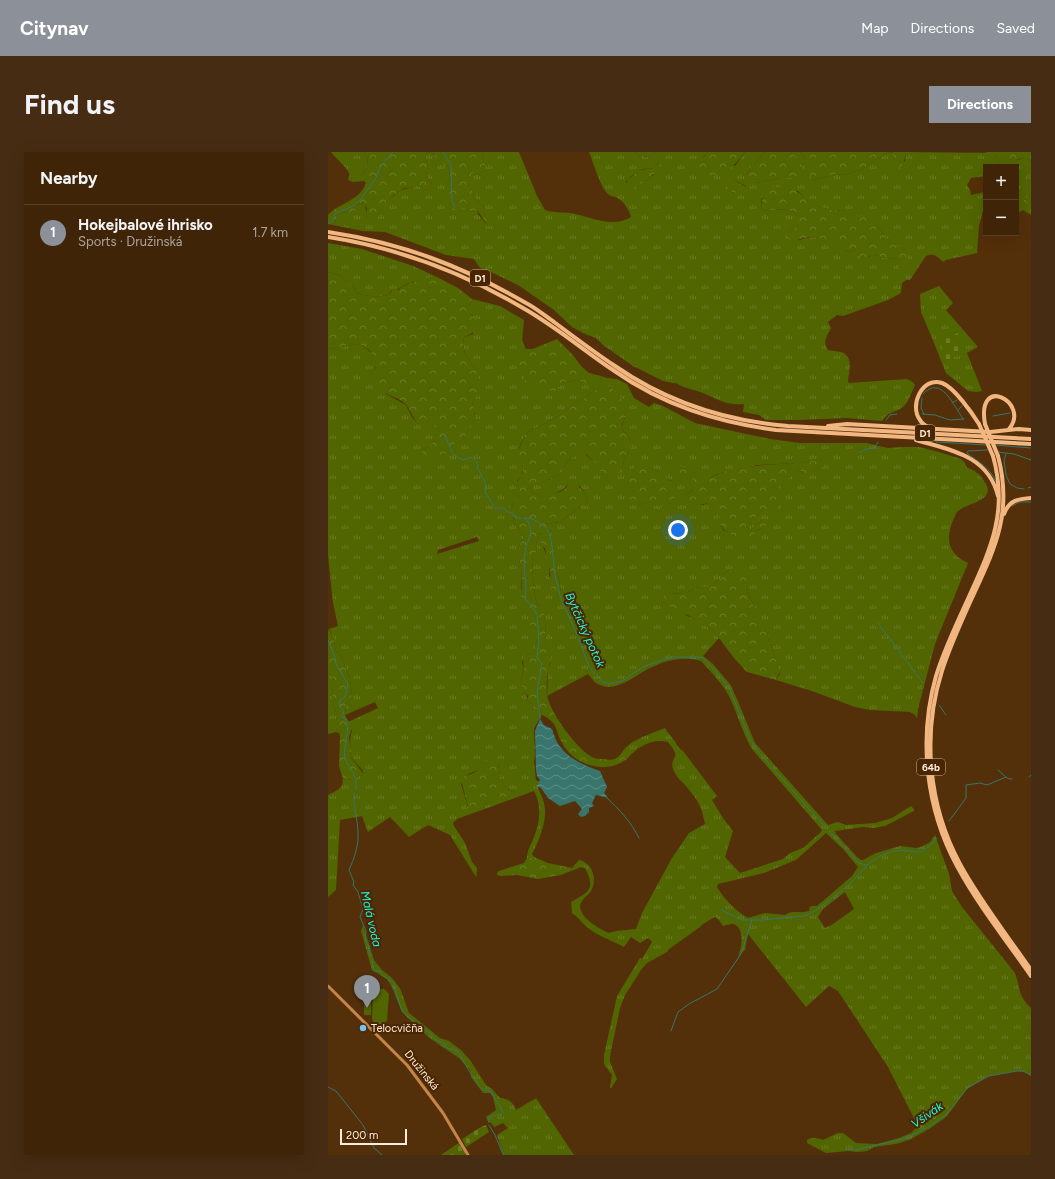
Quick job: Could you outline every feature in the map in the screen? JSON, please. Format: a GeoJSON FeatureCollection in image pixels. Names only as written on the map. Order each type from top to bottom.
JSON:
{"type":"FeatureCollection","features":[{"type":"Feature","properties":{"kind":"highway","name":"D1"},"geometry":{"type":"LineString","coordinates":[[328,232],[369,242],[445,268],[463,276],[524,308],[616,367],[662,399],[689,410],[736,424],[776,430],[1031,444]]}},
{"type":"Feature","properties":{"kind":"highway","name":"D1"},"geometry":{"type":"LineString","coordinates":[[328,237],[369,242]]}},
{"type":"Feature","properties":{"kind":"highway","name":"64b"},"geometry":{"type":"LineString","coordinates":[[930,428],[919,420],[915,405],[922,389],[931,383],[942,383],[950,387],[972,413],[979,424],[996,456],[999,484],[997,523],[990,548],[946,647],[936,678],[928,716],[927,761],[934,807],[941,830],[952,856],[973,893],[1031,976]]}},
{"type":"Feature","properties":{"kind":"highway","name":"D1"},"geometry":{"type":"LineString","coordinates":[[642,386],[685,403],[732,418],[776,425],[1031,439]]}},
{"type":"Feature","properties":{"kind":"highway","name":"64b"},"geometry":{"type":"LineString","coordinates":[[1007,430],[1016,422],[1018,414],[1017,408],[1014,402],[1006,396],[995,397],[987,402],[983,414],[1002,475],[1004,493],[1002,520],[992,556],[955,636],[942,670],[933,707],[930,732],[930,756],[932,779],[938,806],[946,833],[955,854],[976,891],[1031,970]]}},
{"type":"Feature","properties":{"kind":"highway"},"geometry":{"type":"LineString","coordinates":[[819,427],[847,424],[990,432],[1019,428],[1031,430]]}},
{"type":"Feature","properties":{"kind":"highway"},"geometry":{"type":"LineString","coordinates":[[910,438],[946,448],[976,461],[993,480],[999,502]]}},
{"type":"Feature","properties":{"kind":"highway"},"geometry":{"type":"LineString","coordinates":[[1002,520],[1011,502],[1019,499],[1031,498]]}},
{"type":"Feature","properties":{"kind":"street","name":"Družinská"},"geometry":{"type":"LineString","coordinates":[[328,986],[407,1065],[433,1098],[468,1155]]}},
{"type":"Feature","properties":{"kind":"green space"},"geometry":{"type":"Polygon","coordinates":[[[331,152],[364,152],[368,163],[363,174],[348,180],[348,171],[331,152]]]}},
{"type":"Feature","properties":{"kind":"green space"},"geometry":{"type":"Polygon","coordinates":[[[364,152],[427,152],[425,156],[428,166],[426,176],[432,184],[431,188],[425,190],[417,185],[402,189],[382,207],[382,213],[376,217],[367,218],[367,208],[363,203],[356,205],[356,209],[349,215],[343,211],[336,215],[333,218],[336,222],[333,225],[328,224],[328,215],[338,207],[355,198],[366,183],[364,181],[353,182],[348,180],[363,174],[368,163],[364,152]]]}},
{"type":"Feature","properties":{"kind":"green space"},"geometry":{"type":"Polygon","coordinates":[[[427,152],[434,154],[448,167],[450,176],[447,185],[447,199],[472,212],[477,209],[478,214],[488,226],[483,206],[475,199],[472,190],[468,186],[472,173],[476,173],[484,178],[485,167],[482,152],[519,152],[537,196],[545,210],[570,213],[609,222],[617,222],[631,217],[623,202],[608,194],[604,189],[589,152],[635,152],[637,155],[651,156],[655,152],[708,152],[703,157],[735,166],[745,152],[765,152],[746,174],[756,183],[781,178],[800,178],[797,159],[790,152],[800,152],[805,157],[814,180],[836,174],[844,175],[863,169],[876,159],[889,152],[893,153],[894,155],[892,167],[905,161],[906,152],[991,153],[996,155],[998,164],[983,164],[983,176],[971,178],[967,185],[971,195],[983,192],[983,210],[979,226],[977,253],[943,262],[935,256],[926,256],[910,280],[906,280],[902,283],[901,293],[888,300],[843,316],[837,315],[828,322],[831,328],[825,342],[826,347],[828,350],[841,352],[848,357],[850,364],[849,383],[907,379],[915,385],[906,404],[899,410],[887,415],[882,421],[847,418],[766,420],[759,415],[743,412],[744,404],[732,404],[721,401],[676,383],[663,381],[633,366],[603,345],[596,338],[572,327],[554,310],[518,285],[480,268],[474,259],[446,255],[385,232],[363,231],[333,225],[336,222],[333,218],[336,215],[343,211],[346,213],[356,205],[364,203],[367,218],[399,191],[417,185],[425,190],[432,184],[426,176],[428,166],[425,156],[427,152]],[[659,161],[653,168],[643,169],[635,173],[626,181],[627,184],[635,184],[654,175],[659,161]],[[734,180],[730,191],[733,193],[746,186],[734,180]],[[798,191],[773,193],[765,196],[761,200],[762,211],[784,210],[794,213],[800,222],[794,229],[787,231],[800,240],[811,237],[821,238],[842,247],[848,252],[853,251],[857,247],[861,247],[868,258],[871,255],[875,255],[885,258],[899,259],[900,261],[906,255],[905,250],[886,238],[877,226],[843,211],[819,207],[805,198],[798,191]]]}},
{"type":"Feature","properties":{"kind":"green space"},"geometry":{"type":"Polygon","coordinates":[[[427,152],[482,152],[485,165],[485,176],[484,178],[476,173],[472,173],[468,186],[472,190],[475,199],[483,206],[491,225],[488,226],[477,210],[472,212],[459,206],[457,209],[453,210],[447,205],[447,185],[450,176],[448,167],[437,160],[434,154],[427,152]]]}},
{"type":"Feature","properties":{"kind":"green space"},"geometry":{"type":"Polygon","coordinates":[[[635,152],[655,152],[651,156],[647,156],[637,155],[635,152]]]}},
{"type":"Feature","properties":{"kind":"green space"},"geometry":{"type":"Polygon","coordinates":[[[708,152],[745,152],[729,170],[713,176],[702,173],[695,167],[708,152]]]}},
{"type":"Feature","properties":{"kind":"green space"},"geometry":{"type":"Polygon","coordinates":[[[765,152],[790,152],[800,163],[803,170],[803,177],[781,178],[756,183],[751,182],[747,179],[746,174],[765,152]]]}},
{"type":"Feature","properties":{"kind":"green space"},"geometry":{"type":"Polygon","coordinates":[[[800,152],[889,152],[876,159],[863,169],[844,175],[836,174],[814,180],[811,179],[805,157],[800,152]]]}},
{"type":"Feature","properties":{"kind":"green space"},"geometry":{"type":"Polygon","coordinates":[[[892,152],[906,152],[902,164],[899,168],[893,171],[891,167],[894,161],[892,152]]]}},
{"type":"Feature","properties":{"kind":"green space"},"geometry":{"type":"Polygon","coordinates":[[[984,152],[1031,152],[1031,161],[1027,159],[1018,159],[1011,164],[998,164],[996,155],[984,152]]]}},
{"type":"Feature","properties":{"kind":"green space"},"geometry":{"type":"Polygon","coordinates":[[[1024,158],[1031,161],[1031,193],[1019,204],[1019,164],[1011,164],[1014,161],[1024,158]]]}},
{"type":"Feature","properties":{"kind":"green space"},"geometry":{"type":"Polygon","coordinates":[[[659,161],[662,162],[656,173],[636,185],[635,188],[629,191],[623,190],[623,187],[627,184],[627,179],[639,171],[653,168],[659,161]]]}},
{"type":"Feature","properties":{"kind":"green space"},"geometry":{"type":"Polygon","coordinates":[[[730,180],[734,180],[746,187],[739,192],[733,193],[727,188],[726,185],[730,180]]]}},
{"type":"Feature","properties":{"kind":"green space"},"geometry":{"type":"Polygon","coordinates":[[[770,187],[792,188],[819,207],[852,212],[864,217],[877,226],[886,238],[905,250],[909,263],[904,268],[900,269],[898,266],[900,261],[899,259],[871,255],[864,261],[861,260],[859,257],[861,247],[857,247],[850,252],[816,237],[792,240],[785,234],[787,231],[794,229],[799,222],[794,213],[784,210],[762,211],[762,200],[770,187]]]}},
{"type":"Feature","properties":{"kind":"green space"},"geometry":{"type":"Polygon","coordinates":[[[1031,193],[1031,215],[1023,210],[1019,212],[1019,204],[1031,193]]]}},
{"type":"Feature","properties":{"kind":"green space"},"geometry":{"type":"Polygon","coordinates":[[[328,243],[362,249],[413,266],[435,276],[409,283],[391,291],[389,295],[373,296],[357,293],[352,284],[343,279],[340,275],[328,272],[328,243]]]}},
{"type":"Feature","properties":{"kind":"green space"},"geometry":{"type":"Polygon","coordinates":[[[328,272],[340,275],[343,279],[352,284],[357,293],[377,296],[389,295],[394,288],[398,290],[411,283],[435,276],[458,288],[472,299],[469,306],[469,313],[478,323],[476,330],[464,337],[463,345],[465,354],[476,370],[480,381],[480,393],[473,403],[475,415],[469,430],[462,441],[456,442],[444,455],[422,461],[420,458],[423,450],[435,439],[437,430],[433,424],[418,424],[404,403],[384,392],[378,383],[373,356],[370,351],[359,344],[328,349],[328,272]]]}},
{"type":"Feature","properties":{"kind":"green space"},"geometry":{"type":"Polygon","coordinates":[[[939,286],[953,303],[946,310],[978,347],[967,353],[982,391],[968,391],[946,373],[921,312],[920,294],[939,286]]]}},
{"type":"Feature","properties":{"kind":"green space"},"geometry":{"type":"Polygon","coordinates":[[[472,299],[500,306],[524,320],[522,340],[526,349],[516,359],[521,367],[521,373],[552,391],[569,381],[578,380],[582,383],[600,381],[601,376],[617,379],[627,384],[634,398],[649,407],[654,403],[663,406],[695,423],[770,439],[801,443],[866,443],[888,448],[919,447],[961,459],[967,468],[979,474],[988,488],[987,493],[980,500],[957,512],[950,530],[949,542],[953,552],[968,563],[935,644],[917,718],[910,712],[870,710],[855,707],[812,691],[776,680],[780,674],[761,620],[745,587],[729,571],[722,575],[721,579],[709,587],[698,588],[685,593],[667,594],[661,601],[713,630],[719,638],[703,656],[712,663],[730,684],[755,743],[828,825],[837,822],[846,825],[875,823],[892,818],[911,806],[914,809],[914,811],[885,826],[835,831],[857,857],[863,860],[876,853],[900,846],[917,848],[930,842],[935,835],[949,874],[952,891],[962,907],[1015,973],[1021,995],[1031,1008],[1031,1076],[1024,1072],[1017,1071],[989,1076],[967,1089],[947,1116],[942,1120],[909,1140],[896,1144],[874,1147],[867,1151],[826,1153],[807,1143],[807,1140],[815,1138],[823,1140],[838,1133],[843,1133],[856,1143],[877,1144],[911,1133],[918,1126],[888,1067],[838,991],[829,986],[806,1007],[748,934],[745,950],[738,956],[742,938],[739,929],[733,924],[723,926],[715,917],[703,924],[667,952],[647,963],[625,995],[620,1008],[610,1056],[610,1062],[617,1079],[610,1088],[612,1075],[604,1064],[604,1055],[617,996],[640,958],[642,959],[652,942],[648,938],[640,943],[631,937],[624,947],[591,930],[572,913],[571,902],[589,889],[590,881],[585,868],[581,867],[571,871],[572,868],[579,860],[590,867],[594,875],[592,889],[580,906],[581,911],[588,920],[609,933],[636,929],[642,913],[672,858],[689,833],[705,824],[702,812],[696,799],[673,769],[672,763],[675,753],[668,742],[656,741],[645,744],[627,759],[620,755],[624,750],[634,741],[665,728],[678,747],[683,751],[717,796],[712,800],[733,831],[725,857],[740,873],[783,859],[790,853],[803,848],[822,830],[752,749],[734,706],[725,689],[701,661],[682,659],[662,663],[624,683],[610,687],[596,683],[588,674],[547,696],[548,669],[551,662],[546,645],[545,621],[540,606],[537,605],[533,574],[533,555],[537,551],[536,542],[540,533],[542,535],[542,543],[549,564],[549,576],[561,592],[559,578],[554,567],[551,532],[546,524],[560,522],[585,505],[588,500],[580,486],[568,484],[564,489],[557,493],[543,497],[532,492],[530,488],[537,482],[545,481],[560,474],[568,461],[582,448],[587,456],[595,462],[622,470],[624,460],[630,449],[631,440],[624,432],[622,427],[626,413],[621,398],[611,387],[597,389],[557,417],[526,433],[519,448],[523,469],[522,476],[517,481],[520,496],[506,513],[513,515],[514,523],[524,537],[519,546],[521,589],[532,611],[537,642],[534,653],[525,656],[522,662],[524,670],[522,674],[522,682],[528,701],[541,711],[542,715],[534,728],[534,762],[536,780],[540,782],[538,788],[544,804],[545,815],[540,835],[532,854],[534,857],[527,858],[528,850],[536,832],[539,820],[537,796],[534,791],[457,819],[453,823],[465,843],[472,862],[477,868],[476,877],[450,835],[428,825],[409,837],[390,817],[368,832],[362,816],[340,820],[336,890],[328,897],[328,795],[336,791],[342,785],[343,779],[353,780],[360,775],[364,776],[363,771],[350,756],[350,737],[352,731],[348,722],[378,708],[375,702],[345,715],[346,704],[350,700],[352,694],[350,680],[342,657],[336,651],[333,637],[329,629],[338,626],[333,603],[328,555],[328,349],[359,344],[372,353],[376,360],[376,371],[386,394],[406,405],[412,417],[418,424],[433,424],[437,430],[435,439],[423,450],[444,455],[454,444],[462,441],[474,420],[475,414],[473,409],[473,401],[475,396],[476,370],[465,354],[463,345],[464,337],[473,334],[473,316],[469,313],[469,306],[472,299]],[[824,459],[800,463],[757,465],[717,474],[710,478],[690,478],[695,480],[695,485],[687,495],[692,502],[703,505],[708,503],[725,511],[720,524],[724,531],[736,533],[753,532],[768,524],[763,519],[750,530],[746,526],[747,522],[757,516],[764,508],[776,504],[779,491],[777,483],[795,471],[800,470],[803,474],[814,471],[824,459]],[[655,470],[631,489],[634,491],[632,495],[639,505],[647,502],[653,505],[656,504],[671,481],[655,470]],[[477,537],[438,550],[437,554],[479,541],[477,537]],[[498,763],[468,774],[461,784],[468,807],[485,804],[496,799],[505,798],[515,793],[510,791],[504,785],[498,763]],[[826,833],[796,860],[764,873],[718,884],[717,887],[723,896],[739,912],[748,918],[765,913],[785,915],[791,912],[804,912],[810,910],[809,908],[811,906],[817,906],[852,876],[858,867],[843,849],[826,833]],[[845,892],[823,909],[818,917],[825,928],[854,909],[845,892]]]}},
{"type":"Feature","properties":{"kind":"green space"},"geometry":{"type":"Polygon","coordinates":[[[958,333],[963,345],[960,347],[961,350],[964,349],[965,352],[946,361],[938,341],[958,333]]]}},
{"type":"Feature","properties":{"kind":"green space"},"geometry":{"type":"Polygon","coordinates":[[[557,339],[589,373],[601,376],[600,381],[588,386],[578,380],[566,382],[560,385],[555,391],[535,389],[527,385],[521,373],[521,367],[515,359],[526,349],[533,349],[557,339]]]}},
{"type":"Feature","properties":{"kind":"green space"},"geometry":{"type":"Polygon","coordinates":[[[606,384],[616,392],[626,408],[626,414],[622,427],[624,433],[631,440],[630,449],[624,460],[622,470],[618,476],[609,477],[602,474],[599,467],[582,449],[568,461],[560,474],[532,485],[530,488],[533,493],[542,497],[560,492],[566,488],[569,483],[574,481],[585,493],[588,500],[585,506],[580,507],[560,522],[546,524],[553,539],[554,567],[559,578],[561,592],[557,596],[552,591],[550,584],[550,569],[547,562],[545,548],[541,546],[542,535],[540,533],[536,542],[537,551],[533,555],[533,574],[537,605],[540,606],[541,601],[542,602],[545,621],[546,645],[552,654],[547,682],[547,695],[549,703],[566,731],[580,748],[588,754],[597,759],[612,760],[620,755],[627,759],[615,765],[601,767],[583,763],[568,752],[564,747],[553,723],[542,715],[541,711],[528,701],[528,696],[522,688],[521,677],[524,670],[523,659],[524,656],[534,653],[537,642],[535,635],[532,633],[528,614],[531,611],[522,599],[519,546],[524,537],[514,523],[513,515],[505,513],[508,508],[512,507],[514,501],[520,496],[516,488],[516,484],[523,473],[523,469],[522,463],[517,454],[526,433],[557,417],[606,384]]]}},
{"type":"Feature","properties":{"kind":"green space"},"geometry":{"type":"Polygon","coordinates":[[[824,459],[825,464],[822,468],[803,474],[800,470],[795,471],[794,475],[778,483],[780,498],[777,504],[779,507],[777,511],[769,512],[764,508],[757,516],[748,522],[746,526],[750,530],[763,519],[767,520],[768,524],[755,531],[754,537],[741,540],[732,536],[730,532],[725,531],[720,524],[719,518],[725,511],[708,503],[694,506],[692,502],[689,507],[684,509],[683,505],[687,495],[692,491],[695,480],[683,477],[677,468],[678,465],[696,471],[710,478],[720,473],[742,468],[799,463],[824,459]]]}},
{"type":"Feature","properties":{"kind":"green space"},"geometry":{"type":"Polygon","coordinates":[[[640,461],[657,471],[674,485],[676,496],[661,507],[650,505],[647,502],[639,505],[630,501],[634,491],[627,489],[626,481],[637,462],[640,461]]]}},
{"type":"Feature","properties":{"kind":"green space"},"geometry":{"type":"Polygon","coordinates":[[[729,571],[741,572],[749,578],[750,586],[746,589],[762,621],[780,671],[776,680],[747,672],[734,658],[713,630],[661,601],[667,594],[685,593],[698,588],[709,587],[721,579],[722,575],[729,571]]]}},
{"type":"Feature","properties":{"kind":"green space"},"geometry":{"type":"Polygon","coordinates":[[[328,629],[333,637],[336,651],[342,657],[350,680],[352,694],[350,700],[346,704],[345,715],[352,727],[349,737],[351,750],[350,756],[365,776],[360,775],[353,780],[343,779],[339,766],[340,737],[333,703],[332,676],[328,673],[328,629]]]}},
{"type":"Feature","properties":{"kind":"green space"},"geometry":{"type":"Polygon","coordinates":[[[328,673],[332,676],[333,701],[337,716],[336,719],[339,725],[339,733],[336,732],[328,734],[328,673]]]}},
{"type":"Feature","properties":{"kind":"green space"},"geometry":{"type":"Polygon","coordinates":[[[490,759],[498,763],[504,785],[510,791],[515,793],[515,795],[470,809],[468,807],[461,779],[476,772],[484,762],[490,759]]]}},
{"type":"Feature","properties":{"kind":"green space"},"geometry":{"type":"Polygon","coordinates":[[[534,857],[548,863],[572,868],[571,871],[561,875],[538,879],[517,875],[497,875],[499,871],[524,863],[527,858],[534,857]]]}},
{"type":"Feature","properties":{"kind":"green space"},"geometry":{"type":"Polygon","coordinates":[[[363,925],[374,960],[400,988],[409,1013],[440,1038],[449,1041],[462,1051],[470,1060],[486,1085],[500,1098],[510,1101],[516,1110],[536,1098],[574,1155],[503,1155],[497,1135],[508,1128],[503,1123],[494,1127],[488,1122],[486,1117],[496,1110],[493,1097],[490,1093],[483,1093],[471,1077],[470,1070],[459,1058],[431,1039],[402,1012],[392,987],[387,979],[372,970],[361,931],[363,925]]]}},
{"type":"Feature","properties":{"kind":"green space"},"geometry":{"type":"Polygon","coordinates":[[[379,989],[384,989],[389,994],[387,1021],[385,1024],[380,1026],[375,1025],[372,1019],[373,994],[379,989]]]}},
{"type":"Feature","properties":{"kind":"green space"},"geometry":{"type":"Polygon","coordinates":[[[364,1000],[371,1000],[371,1015],[364,1015],[364,1000]]]}},
{"type":"Feature","properties":{"kind":"green space"},"geometry":{"type":"Polygon","coordinates":[[[486,1125],[489,1132],[466,1147],[462,1139],[486,1125]]]}},
{"type":"Feature","properties":{"kind":"green space"},"geometry":{"type":"Polygon","coordinates":[[[460,1142],[467,1153],[464,1155],[441,1155],[460,1142]]]}},
{"type":"Feature","properties":{"kind":"water"},"geometry":{"type":"Polygon","coordinates":[[[540,719],[544,725],[552,729],[557,742],[566,754],[586,766],[600,771],[607,787],[604,793],[608,798],[596,795],[592,803],[594,806],[589,808],[589,812],[585,816],[581,817],[578,814],[582,809],[575,801],[560,806],[548,798],[541,788],[537,786],[540,780],[537,776],[536,770],[535,731],[540,719]]]}},
{"type":"Feature","properties":{"kind":"waterway"},"geometry":{"type":"LineString","coordinates":[[328,224],[333,220],[335,214],[353,206],[361,199],[376,178],[380,167],[393,152]]}},
{"type":"Feature","properties":{"kind":"waterway"},"geometry":{"type":"LineString","coordinates":[[443,152],[451,165],[452,201],[455,207]]}},
{"type":"Feature","properties":{"kind":"waterway"},"geometry":{"type":"LineString","coordinates":[[923,394],[930,389],[936,388],[941,390],[951,400],[963,419]]}},
{"type":"Feature","properties":{"kind":"waterway"},"geometry":{"type":"LineString","coordinates":[[922,398],[921,408],[924,414]]}},
{"type":"Feature","properties":{"kind":"waterway"},"geometry":{"type":"LineString","coordinates":[[952,403],[957,400]]}},
{"type":"Feature","properties":{"kind":"waterway"},"geometry":{"type":"LineString","coordinates":[[958,410],[962,406]]}},
{"type":"Feature","properties":{"kind":"waterway"},"geometry":{"type":"LineString","coordinates":[[993,416],[1010,413]]}},
{"type":"Feature","properties":{"kind":"waterway"},"geometry":{"type":"LineString","coordinates":[[886,420],[890,415],[897,414]]}},
{"type":"Feature","properties":{"kind":"waterway"},"geometry":{"type":"LineString","coordinates":[[922,414],[935,415],[950,420],[964,419]]}},
{"type":"Feature","properties":{"kind":"waterway","name":"Bytčický potok"},"geometry":{"type":"LineString","coordinates":[[444,434],[454,455],[463,460],[471,457],[475,460],[485,482],[485,492],[495,508],[503,508],[518,518],[521,518]]}},
{"type":"Feature","properties":{"kind":"waterway"},"geometry":{"type":"LineString","coordinates":[[859,453],[866,449],[874,448],[878,442]]}},
{"type":"Feature","properties":{"kind":"waterway"},"geometry":{"type":"LineString","coordinates":[[936,442],[986,445]]}},
{"type":"Feature","properties":{"kind":"waterway"},"geometry":{"type":"LineString","coordinates":[[995,445],[1031,448]]}},
{"type":"Feature","properties":{"kind":"waterway"},"geometry":{"type":"LineString","coordinates":[[988,450],[968,451],[967,453],[987,468],[996,482]]}},
{"type":"Feature","properties":{"kind":"waterway"},"geometry":{"type":"LineString","coordinates":[[997,452],[1014,454],[1031,460]]}},
{"type":"Feature","properties":{"kind":"waterway"},"geometry":{"type":"LineString","coordinates":[[1006,454],[1004,460],[1006,475],[1010,484],[1017,488],[1024,489]]}},
{"type":"Feature","properties":{"kind":"waterway"},"geometry":{"type":"LineString","coordinates":[[1012,506],[1020,502],[1031,502]]}},
{"type":"Feature","properties":{"kind":"waterway"},"geometry":{"type":"LineString","coordinates":[[523,518],[528,522],[531,531],[524,558],[526,587],[525,599],[537,614],[539,640],[537,658],[542,663],[537,692],[540,719]]}},
{"type":"Feature","properties":{"kind":"waterway","name":"Bytčický potok"},"geometry":{"type":"LineString","coordinates":[[525,518],[533,519],[545,527]]}},
{"type":"Feature","properties":{"kind":"waterway","name":"Bytčický potok"},"geometry":{"type":"LineString","coordinates":[[546,528],[550,535],[555,576],[561,599],[579,639],[587,662],[593,672],[603,682],[608,684],[622,681],[643,667],[671,657],[703,658],[720,676],[730,690],[750,739],[760,754],[827,829]]}},
{"type":"Feature","properties":{"kind":"waterway"},"geometry":{"type":"LineString","coordinates":[[878,623],[923,683]]}},
{"type":"Feature","properties":{"kind":"waterway","name":"Malá voda"},"geometry":{"type":"LineString","coordinates":[[328,640],[335,657],[335,662],[348,685],[345,697],[340,700],[339,705],[344,711],[342,717],[345,718],[348,728],[344,753],[345,759],[354,775],[356,790]]}},
{"type":"Feature","properties":{"kind":"waterway"},"geometry":{"type":"LineString","coordinates":[[939,705],[946,715]]}},
{"type":"Feature","properties":{"kind":"waterway"},"geometry":{"type":"LineString","coordinates":[[998,770],[1006,777]]}},
{"type":"Feature","properties":{"kind":"waterway","name":"Bytčický potok"},"geometry":{"type":"LineString","coordinates":[[949,821],[966,798],[966,785],[980,783],[987,785],[1006,777],[1012,779]]}},
{"type":"Feature","properties":{"kind":"waterway","name":"Malá voda"},"geometry":{"type":"LineString","coordinates":[[354,793],[358,842],[349,870],[354,882],[353,885],[358,892],[363,909],[360,917],[366,931],[365,939],[371,956]]}},
{"type":"Feature","properties":{"kind":"waterway"},"geometry":{"type":"LineString","coordinates":[[607,798],[625,816],[639,838]]}},
{"type":"Feature","properties":{"kind":"waterway","name":"Bytčický potok"},"geometry":{"type":"LineString","coordinates":[[829,831],[859,863],[866,865]]}},
{"type":"Feature","properties":{"kind":"waterway","name":"Bytčický potok"},"geometry":{"type":"LineString","coordinates":[[720,909],[741,920],[762,920],[805,916],[823,905],[849,885],[867,865],[880,856],[893,851],[903,850],[920,852],[930,846],[937,838]]}},
{"type":"Feature","properties":{"kind":"waterway","name":"Bytčický potok"},"geometry":{"type":"LineString","coordinates":[[671,1031],[678,1012],[689,1004],[717,989],[741,954],[752,920]]}},
{"type":"Feature","properties":{"kind":"waterway","name":"Malá voda"},"geometry":{"type":"LineString","coordinates":[[372,960],[374,971],[380,971],[382,975],[394,982],[394,987],[402,1011],[419,1026],[430,1033],[436,1040],[445,1044],[447,1048],[458,1051],[480,1087],[491,1091],[503,1113],[489,1118],[489,1122]]}},
{"type":"Feature","properties":{"kind":"waterway","name":"Všivák"},"geometry":{"type":"LineString","coordinates":[[845,1149],[855,1150],[907,1138],[946,1115],[968,1087],[989,1076],[1017,1071],[1023,1071],[1031,1075]]}},
{"type":"Feature","properties":{"kind":"waterway"},"geometry":{"type":"LineString","coordinates":[[328,1087],[336,1091],[340,1096],[363,1125],[374,1148],[382,1155]]}},
{"type":"Feature","properties":{"kind":"waterway","name":"Malá voda"},"geometry":{"type":"LineString","coordinates":[[489,1125],[504,1155]]}},
{"type":"Feature","properties":{"kind":"place","name":"Hokejbalové ihrisko"},"geometry":{"type":"Point","coordinates":[367,1008]}},
{"type":"Feature","properties":{"kind":"place","name":"Telocvičňa"},"geometry":{"type":"Point","coordinates":[363,1028]}}]}
